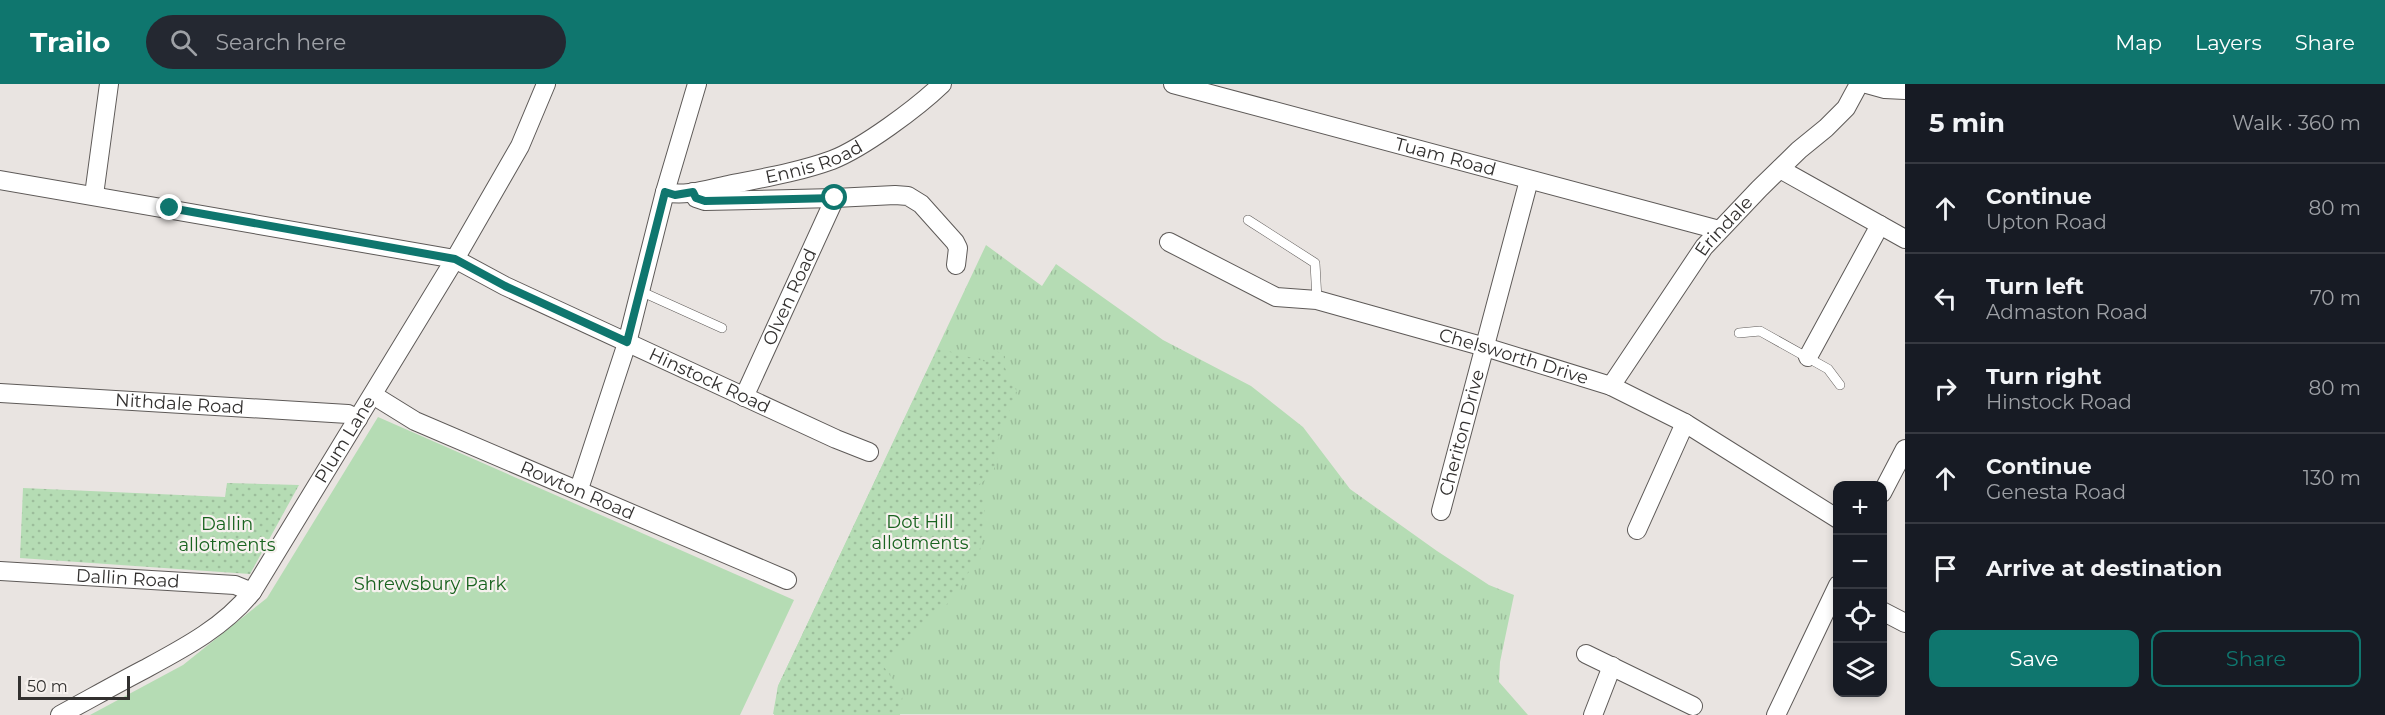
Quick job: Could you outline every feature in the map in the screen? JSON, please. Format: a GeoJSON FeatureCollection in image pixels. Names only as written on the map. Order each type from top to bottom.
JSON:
{"type":"FeatureCollection","features":[{"type":"Feature","properties":{"kind":"street"},"geometry":{"type":"LineString","coordinates":[[94,195],[109,84]]}},
{"type":"Feature","properties":{"kind":"street","name":"Plum Lane"},"geometry":{"type":"LineString","coordinates":[[60,715],[182,649],[223,622],[252,592],[455,259],[520,146],[546,84]]}},
{"type":"Feature","properties":{"kind":"street"},"geometry":{"type":"LineString","coordinates":[[579,489],[627,342],[665,192],[697,84]]}},
{"type":"Feature","properties":{"kind":"street","name":"Ennis Road"},"geometry":{"type":"LineString","coordinates":[[665,192],[675,195],[693,192],[775,175],[832,160],[856,148],[927,98],[942,84]]}},
{"type":"Feature","properties":{"kind":"street","name":"Tuam Road"},"geometry":{"type":"LineString","coordinates":[[1173,84],[1719,230]]}},
{"type":"Feature","properties":{"kind":"street","name":"Erindale"},"geometry":{"type":"LineString","coordinates":[[1611,386],[1704,247],[1780,169],[1846,108],[1859,84]]}},
{"type":"Feature","properties":{"kind":"street"},"geometry":{"type":"LineString","coordinates":[[1867,84],[1885,89],[1905,90]]}},
{"type":"Feature","properties":{"kind":"street"},"geometry":{"type":"LineString","coordinates":[[1780,169],[1905,239]]}},
{"type":"Feature","properties":{"kind":"street","name":"Hinstock Road"},"geometry":{"type":"LineString","coordinates":[[0,180],[455,259],[505,286],[744,397],[869,452]]}},
{"type":"Feature","properties":{"kind":"street","name":"Cheriton Drive"},"geometry":{"type":"LineString","coordinates":[[1441,511],[1529,180]]}},
{"type":"Feature","properties":{"kind":"street"},"geometry":{"type":"LineString","coordinates":[[693,192],[696,198],[705,201],[908,196],[921,204],[955,242],[957,257]]}},
{"type":"Feature","properties":{"kind":"street","name":"Olven Road"},"geometry":{"type":"LineString","coordinates":[[744,397],[835,198]]}},
{"type":"Feature","properties":{"kind":"street"},"geometry":{"type":"LineString","coordinates":[[1808,357],[1880,225]]}},
{"type":"Feature","properties":{"kind":"street","name":"Chelsworth Drive"},"geometry":{"type":"LineString","coordinates":[[1169,242],[1276,297],[1317,300],[1485,346],[1611,386],[1685,423],[1833,516]]}},
{"type":"Feature","properties":{"kind":"street","name":"Nithdale Road"},"geometry":{"type":"LineString","coordinates":[[0,393],[348,414],[358,419]]}},
{"type":"Feature","properties":{"kind":"street","name":"Rowton Road"},"geometry":{"type":"LineString","coordinates":[[373,395],[415,421],[579,489],[787,580]]}},
{"type":"Feature","properties":{"kind":"street"},"geometry":{"type":"LineString","coordinates":[[1637,530],[1685,423]]}},
{"type":"Feature","properties":{"kind":"street"},"geometry":{"type":"LineString","coordinates":[[1887,483],[1905,449]]}},
{"type":"Feature","properties":{"kind":"street","name":"Dallin Road"},"geometry":{"type":"LineString","coordinates":[[0,571],[235,585],[252,592]]}},
{"type":"Feature","properties":{"kind":"street"},"geometry":{"type":"LineString","coordinates":[[1776,715],[1836,589]]}},
{"type":"Feature","properties":{"kind":"street"},"geometry":{"type":"LineString","coordinates":[[1887,614],[1905,623]]}},
{"type":"Feature","properties":{"kind":"street"},"geometry":{"type":"LineString","coordinates":[[1586,654],[1693,706]]}},
{"type":"Feature","properties":{"kind":"street"},"geometry":{"type":"LineString","coordinates":[[1593,715],[1612,666]]}},
{"type":"Feature","properties":{"kind":"lane"},"geometry":{"type":"LineString","coordinates":[[1248,220],[1315,263],[1317,300]]}},
{"type":"Feature","properties":{"kind":"lane"},"geometry":{"type":"LineString","coordinates":[[640,291],[722,328]]}},
{"type":"Feature","properties":{"kind":"lane"},"geometry":{"type":"LineString","coordinates":[[1739,333],[1760,332],[1828,369],[1840,385]]}},
{"type":"Feature","properties":{"kind":"green space"},"geometry":{"type":"Polygon","coordinates":[[[986,245],[1042,286],[1056,264],[1163,340],[1251,386],[1303,427],[1350,489],[1489,585],[1514,595],[1500,662],[1499,682],[1528,715],[773,714],[778,686],[986,245]]]}},
{"type":"Feature","properties":{"kind":"green space","name":"Dot Hill allotments"},"geometry":{"type":"Polygon","coordinates":[[[938,348],[986,362],[995,350],[1005,356],[1005,368],[1017,392],[996,444],[999,453],[992,475],[975,487],[985,504],[980,551],[957,594],[927,624],[900,645],[884,667],[903,693],[900,715],[774,715],[778,686],[938,348]]]}},
{"type":"Feature","properties":{"kind":"green space","name":"Shrewsbury Park"},"geometry":{"type":"Polygon","coordinates":[[[378,417],[794,600],[740,715],[90,715],[183,665],[267,598],[378,417]]]}},
{"type":"Feature","properties":{"kind":"green space","name":"Dallin allotments"},"geometry":{"type":"Polygon","coordinates":[[[227,483],[299,485],[250,574],[20,558],[23,488],[225,497],[227,483]]]}},
{"type":"Feature","properties":{"kind":"route"},"geometry":{"type":"LineString","coordinates":[[170,208],[455,259],[505,286],[627,342],[665,192],[675,195],[693,192],[696,198],[705,201],[835,198]]}}]}
